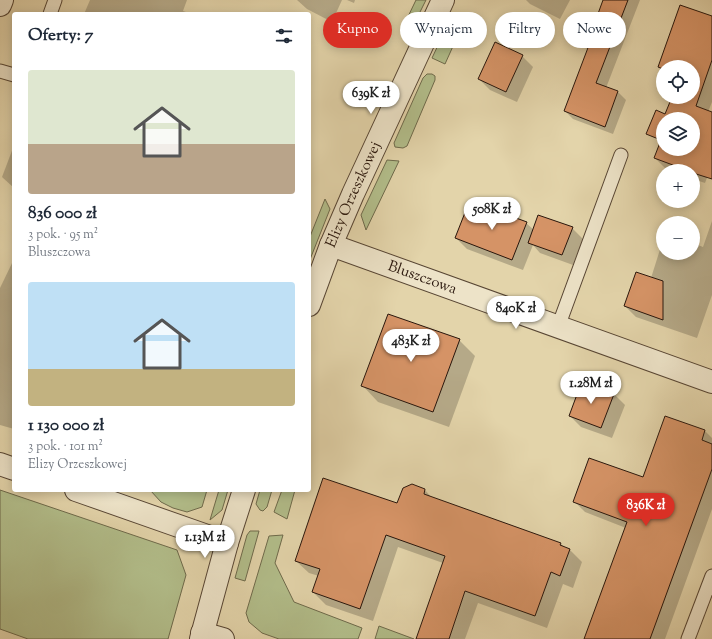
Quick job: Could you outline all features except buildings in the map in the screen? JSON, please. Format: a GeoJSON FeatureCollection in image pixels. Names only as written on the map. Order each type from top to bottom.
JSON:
{"type":"FeatureCollection","features":[{"type":"Feature","properties":{"kind":"street"},"geometry":{"type":"LineString","coordinates":[[0,5],[2,0]]}},
{"type":"Feature","properties":{"kind":"street","name":"Elizy Orzeszkowej"},"geometry":{"type":"LineString","coordinates":[[311,300],[331,245],[443,0]]}},
{"type":"Feature","properties":{"kind":"street","name":"Bluszczowa"},"geometry":{"type":"LineString","coordinates":[[331,245],[712,382]]}},
{"type":"Feature","properties":{"kind":"street"},"geometry":{"type":"LineString","coordinates":[[0,464],[12,467]]}},
{"type":"Feature","properties":{"kind":"street"},"geometry":{"type":"LineString","coordinates":[[82,492],[227,543]]}},
{"type":"Feature","properties":{"kind":"street"},"geometry":{"type":"LineString","coordinates":[[209,637],[227,543],[243,492]]}},
{"type":"Feature","properties":{"kind":"lane"},"geometry":{"type":"LineString","coordinates":[[51,12],[55,0]]}},
{"type":"Feature","properties":{"kind":"lane"},"geometry":{"type":"LineString","coordinates":[[0,71],[12,74]]}},
{"type":"Feature","properties":{"kind":"lane"},"geometry":{"type":"LineString","coordinates":[[558,327],[621,155]]}},
{"type":"Feature","properties":{"kind":"lane"},"geometry":{"type":"LineString","coordinates":[[688,639],[712,576]]}},
{"type":"Feature","properties":{"kind":"green space"},"geometry":{"type":"Polygon","coordinates":[[[416,0],[426,0],[420,12],[410,12],[416,0]]]}},
{"type":"Feature","properties":{"kind":"green space"},"geometry":{"type":"Polygon","coordinates":[[[437,48],[452,48],[445,64],[432,58],[437,48]]]}},
{"type":"Feature","properties":{"kind":"green space"},"geometry":{"type":"Polygon","coordinates":[[[427,74],[432,74],[435,76],[435,80],[407,146],[403,148],[395,147],[394,143],[423,78],[427,74]]]}},
{"type":"Feature","properties":{"kind":"green space"},"geometry":{"type":"Polygon","coordinates":[[[387,160],[399,161],[366,230],[361,215],[387,160]]]}},
{"type":"Feature","properties":{"kind":"green space"},"geometry":{"type":"Polygon","coordinates":[[[325,199],[330,209],[311,257],[311,234],[325,199]]]}},
{"type":"Feature","properties":{"kind":"green space"},"geometry":{"type":"Polygon","coordinates":[[[0,490],[177,550],[186,575],[168,639],[28,639],[0,629],[0,490]]]}},
{"type":"Feature","properties":{"kind":"green space"},"geometry":{"type":"Polygon","coordinates":[[[152,492],[206,492],[202,507],[187,512],[173,508],[161,502],[152,492]]]}},
{"type":"Feature","properties":{"kind":"green space"},"geometry":{"type":"Polygon","coordinates":[[[218,492],[227,492],[222,510],[210,520],[218,492]]]}},
{"type":"Feature","properties":{"kind":"green space"},"geometry":{"type":"Polygon","coordinates":[[[259,492],[271,492],[267,507],[263,511],[260,510],[256,504],[259,492]]]}},
{"type":"Feature","properties":{"kind":"green space"},"geometry":{"type":"Polygon","coordinates":[[[281,492],[294,492],[287,519],[274,512],[281,492]]]}},
{"type":"Feature","properties":{"kind":"green space"},"geometry":{"type":"Polygon","coordinates":[[[250,531],[259,531],[245,581],[235,578],[247,535],[250,531]]]}},
{"type":"Feature","properties":{"kind":"green space"},"geometry":{"type":"Polygon","coordinates":[[[283,535],[275,563],[294,602],[362,628],[358,639],[279,639],[262,633],[249,622],[246,613],[269,536],[283,535]]]}},
{"type":"Feature","properties":{"kind":"green space"},"geometry":{"type":"Polygon","coordinates":[[[379,626],[414,639],[375,639],[379,626]]]}}]}
